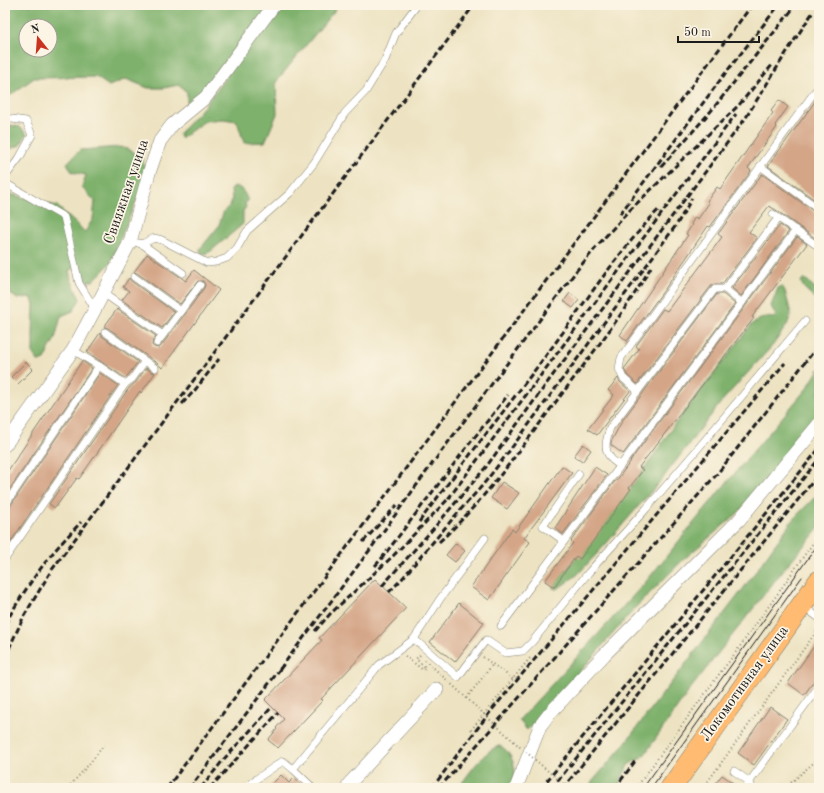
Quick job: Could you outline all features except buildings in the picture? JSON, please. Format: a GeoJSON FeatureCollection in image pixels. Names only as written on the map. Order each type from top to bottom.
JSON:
{"type":"FeatureCollection","features":[{"type":"Feature","properties":{"kind":"main road","name":"Локомотивная улица"},"geometry":{"type":"LineString","coordinates":[[671,788],[819,581]]}},
{"type":"Feature","properties":{"kind":"street","name":"Свияжная улица"},"geometry":{"type":"LineString","coordinates":[[5,445],[73,350],[103,293],[136,243],[150,173],[160,141],[172,125],[206,97],[274,5]]}},
{"type":"Feature","properties":{"kind":"street"},"geometry":{"type":"LineString","coordinates":[[516,788],[540,726],[550,713],[604,655],[739,520],[819,424]]}},
{"type":"Feature","properties":{"kind":"street"},"geometry":{"type":"LineString","coordinates":[[348,788],[349,784],[437,690]]}},
{"type":"Feature","properties":{"kind":"lane"},"geometry":{"type":"LineString","coordinates":[[136,243],[154,238],[162,240],[207,263],[216,262],[227,258],[237,248],[247,231],[290,193],[314,164],[345,113],[366,91],[385,60],[396,33],[417,5]]}},
{"type":"Feature","properties":{"kind":"lane"},"geometry":{"type":"LineString","coordinates":[[638,390],[623,378],[619,369],[621,358],[819,86]]}},
{"type":"Feature","properties":{"kind":"lane"},"geometry":{"type":"LineString","coordinates":[[5,118],[26,121],[32,135],[20,157],[5,177]]}},
{"type":"Feature","properties":{"kind":"lane"},"geometry":{"type":"LineString","coordinates":[[760,166],[819,209]]}},
{"type":"Feature","properties":{"kind":"lane"},"geometry":{"type":"LineString","coordinates":[[5,183],[64,217],[79,283],[95,309]]}},
{"type":"Feature","properties":{"kind":"lane"},"geometry":{"type":"LineString","coordinates":[[725,289],[776,216],[819,247]]}},
{"type":"Feature","properties":{"kind":"lane"},"geometry":{"type":"LineString","coordinates":[[501,626],[796,230]]}},
{"type":"Feature","properties":{"kind":"lane"},"geometry":{"type":"LineString","coordinates":[[136,243],[183,273]]}},
{"type":"Feature","properties":{"kind":"lane"},"geometry":{"type":"LineString","coordinates":[[134,277],[181,311]]}},
{"type":"Feature","properties":{"kind":"lane"},"geometry":{"type":"LineString","coordinates":[[157,343],[200,285]]}},
{"type":"Feature","properties":{"kind":"lane"},"geometry":{"type":"LineString","coordinates":[[620,466],[610,458],[606,450],[607,437],[610,428],[638,390],[715,289],[725,289],[742,303]]}},
{"type":"Feature","properties":{"kind":"lane"},"geometry":{"type":"LineString","coordinates":[[103,293],[163,336]]}},
{"type":"Feature","properties":{"kind":"lane"},"geometry":{"type":"LineString","coordinates":[[414,639],[458,677],[486,640],[505,653],[523,652],[589,572],[646,509],[805,321]]}},
{"type":"Feature","properties":{"kind":"lane"},"geometry":{"type":"LineString","coordinates":[[105,332],[155,368]]}},
{"type":"Feature","properties":{"kind":"lane"},"geometry":{"type":"LineString","coordinates":[[73,350],[125,384]]}},
{"type":"Feature","properties":{"kind":"lane"},"geometry":{"type":"LineString","coordinates":[[5,559],[125,384],[132,379],[145,361]]}},
{"type":"Feature","properties":{"kind":"lane"},"geometry":{"type":"LineString","coordinates":[[5,505],[99,366]]}},
{"type":"Feature","properties":{"kind":"lane"},"geometry":{"type":"LineString","coordinates":[[564,541],[544,526],[579,474]]}},
{"type":"Feature","properties":{"kind":"lane"},"geometry":{"type":"LineString","coordinates":[[293,769],[379,665],[414,639],[440,599],[485,538]]}},
{"type":"Feature","properties":{"kind":"lane"},"geometry":{"type":"LineString","coordinates":[[802,605],[819,618]]}},
{"type":"Feature","properties":{"kind":"lane"},"geometry":{"type":"LineString","coordinates":[[734,771],[749,786],[818,690]]}},
{"type":"Feature","properties":{"kind":"lane"},"geometry":{"type":"LineString","coordinates":[[247,788],[252,782],[283,761],[310,785],[311,788]]}},
{"type":"Feature","properties":{"kind":"path"},"geometry":{"type":"LineString","coordinates":[[636,788],[680,726],[728,663],[819,535]]}},
{"type":"Feature","properties":{"kind":"path"},"geometry":{"type":"LineString","coordinates":[[703,788],[819,628]]}},
{"type":"Feature","properties":{"kind":"path"},"geometry":{"type":"LineString","coordinates":[[398,651],[423,670],[426,668],[416,659],[420,655]]}},
{"type":"Feature","properties":{"kind":"path"},"geometry":{"type":"LineString","coordinates":[[477,652],[513,679]]}},
{"type":"Feature","properties":{"kind":"path"},"geometry":{"type":"LineString","coordinates":[[471,730],[531,657]]}},
{"type":"Feature","properties":{"kind":"path"},"geometry":{"type":"LineString","coordinates":[[425,660],[521,748]]}},
{"type":"Feature","properties":{"kind":"path"},"geometry":{"type":"LineString","coordinates":[[469,695],[493,664]]}},
{"type":"Feature","properties":{"kind":"path"},"geometry":{"type":"LineString","coordinates":[[68,788],[104,745]]}},
{"type":"Feature","properties":{"kind":"path"},"geometry":{"type":"LineString","coordinates":[[526,752],[568,788]]}},
{"type":"Feature","properties":{"kind":"path"},"geometry":{"type":"LineString","coordinates":[[785,788],[819,758]]}},
{"type":"Feature","properties":{"kind":"green space"},"geometry":{"type":"Polygon","coordinates":[[[5,5],[271,5],[194,106],[187,104],[187,92],[178,85],[164,88],[148,88],[126,79],[109,86],[96,77],[34,78],[5,99],[5,5]]]}},
{"type":"Feature","properties":{"kind":"green space"},"geometry":{"type":"Polygon","coordinates":[[[279,5],[339,5],[276,82],[277,114],[265,142],[244,143],[237,121],[223,119],[205,121],[181,138],[179,134],[206,104],[279,5]]]}},
{"type":"Feature","properties":{"kind":"green space"},"geometry":{"type":"Polygon","coordinates":[[[5,124],[20,127],[27,134],[20,145],[5,151],[5,124]]]}},
{"type":"Feature","properties":{"kind":"green space"},"geometry":{"type":"Polygon","coordinates":[[[121,147],[130,150],[142,158],[146,173],[137,199],[110,264],[93,281],[85,281],[80,267],[69,270],[71,280],[80,299],[73,311],[61,316],[55,339],[45,360],[39,362],[33,354],[34,304],[31,297],[17,299],[5,289],[5,190],[13,195],[57,206],[85,232],[93,219],[95,201],[82,188],[86,175],[72,172],[67,163],[80,150],[121,147]]]}},
{"type":"Feature","properties":{"kind":"green space"},"geometry":{"type":"Polygon","coordinates":[[[235,186],[242,190],[248,201],[245,203],[246,207],[243,211],[243,224],[211,251],[205,254],[201,253],[200,249],[218,227],[224,211],[230,205],[232,200],[231,190],[235,186]]]}},
{"type":"Feature","properties":{"kind":"green space"},"geometry":{"type":"Polygon","coordinates":[[[803,279],[808,281],[819,293],[819,302],[804,288],[801,282],[803,279]]]}},
{"type":"Feature","properties":{"kind":"green space"},"geometry":{"type":"Polygon","coordinates":[[[782,286],[785,291],[791,314],[787,325],[773,345],[722,401],[662,479],[605,545],[577,575],[560,587],[556,589],[553,588],[553,586],[616,507],[674,425],[752,324],[764,317],[773,318],[776,316],[771,306],[778,288],[782,286]]]}},
{"type":"Feature","properties":{"kind":"green space"},"geometry":{"type":"Polygon","coordinates":[[[819,369],[819,415],[738,513],[683,560],[635,608],[565,689],[527,730],[519,720],[644,584],[718,493],[808,387],[819,369]]]}},
{"type":"Feature","properties":{"kind":"green space"},"geometry":{"type":"Polygon","coordinates":[[[819,493],[819,528],[788,564],[691,688],[645,754],[628,765],[617,788],[593,787],[591,784],[592,782],[622,747],[743,589],[794,518],[819,493]]]}},
{"type":"Feature","properties":{"kind":"green space"},"geometry":{"type":"Polygon","coordinates":[[[500,746],[509,754],[514,765],[515,775],[511,788],[458,788],[482,757],[494,748],[500,746]]]}},
{"type":"Feature","properties":{"kind":"tram line"},"geometry":{"type":"LineString","coordinates":[[643,788],[819,543]]}},
{"type":"Feature","properties":{"kind":"tram line"},"geometry":{"type":"LineString","coordinates":[[651,788],[802,577]]}},
{"type":"Feature","properties":{"kind":"railway"},"geometry":{"type":"LineString","coordinates":[[5,657],[24,616],[51,571],[474,5]]}},
{"type":"Feature","properties":{"kind":"railway"},"geometry":{"type":"LineString","coordinates":[[167,788],[752,5]]}},
{"type":"Feature","properties":{"kind":"railway"},"geometry":{"type":"LineString","coordinates":[[620,214],[724,75],[779,5]]}},
{"type":"Feature","properties":{"kind":"railway"},"geometry":{"type":"LineString","coordinates":[[661,167],[711,111],[796,5]]}},
{"type":"Feature","properties":{"kind":"railway"},"geometry":{"type":"LineString","coordinates":[[382,586],[486,467],[745,119],[813,12]]}},
{"type":"Feature","properties":{"kind":"railway"},"geometry":{"type":"LineString","coordinates":[[280,669],[577,270],[630,210],[739,105],[773,64]]}},
{"type":"Feature","properties":{"kind":"railway"},"geometry":{"type":"LineString","coordinates":[[448,499],[736,114]]}},
{"type":"Feature","properties":{"kind":"railway"},"geometry":{"type":"LineString","coordinates":[[389,592],[482,486],[507,454],[677,224],[692,198]]}},
{"type":"Feature","properties":{"kind":"railway"},"geometry":{"type":"LineString","coordinates":[[419,522],[556,342],[619,256],[660,208]]}},
{"type":"Feature","properties":{"kind":"railway"},"geometry":{"type":"LineString","coordinates":[[439,542],[471,510],[514,457],[605,336],[651,267]]}},
{"type":"Feature","properties":{"kind":"railway"},"geometry":{"type":"LineString","coordinates":[[439,788],[717,474],[814,351]]}},
{"type":"Feature","properties":{"kind":"railway"},"geometry":{"type":"LineString","coordinates":[[182,404],[219,359]]}},
{"type":"Feature","properties":{"kind":"railway"},"geometry":{"type":"LineString","coordinates":[[432,788],[491,711],[785,363]]}},
{"type":"Feature","properties":{"kind":"railway"},"geometry":{"type":"LineString","coordinates":[[375,566],[508,395]]}},
{"type":"Feature","properties":{"kind":"railway"},"geometry":{"type":"LineString","coordinates":[[541,788],[819,449]]}},
{"type":"Feature","properties":{"kind":"railway"},"geometry":{"type":"LineString","coordinates":[[552,788],[819,459]]}},
{"type":"Feature","properties":{"kind":"railway"},"geometry":{"type":"LineString","coordinates":[[563,788],[819,474]]}},
{"type":"Feature","properties":{"kind":"railway"},"geometry":{"type":"LineString","coordinates":[[315,631],[331,613],[393,556],[451,496]]}},
{"type":"Feature","properties":{"kind":"railway"},"geometry":{"type":"LineString","coordinates":[[363,542],[397,505]]}},
{"type":"Feature","properties":{"kind":"railway"},"geometry":{"type":"LineString","coordinates":[[5,624],[39,571],[55,550],[81,522]]}},
{"type":"Feature","properties":{"kind":"railway"},"geometry":{"type":"LineString","coordinates":[[190,788],[283,665]]}},
{"type":"Feature","properties":{"kind":"railway"},"geometry":{"type":"LineString","coordinates":[[201,788],[224,759],[272,707]]}},
{"type":"Feature","properties":{"kind":"railway"},"geometry":{"type":"LineString","coordinates":[[210,788],[278,713]]}},
{"type":"Feature","properties":{"kind":"railway"},"geometry":{"type":"LineString","coordinates":[[615,788],[636,760]]}}]}
